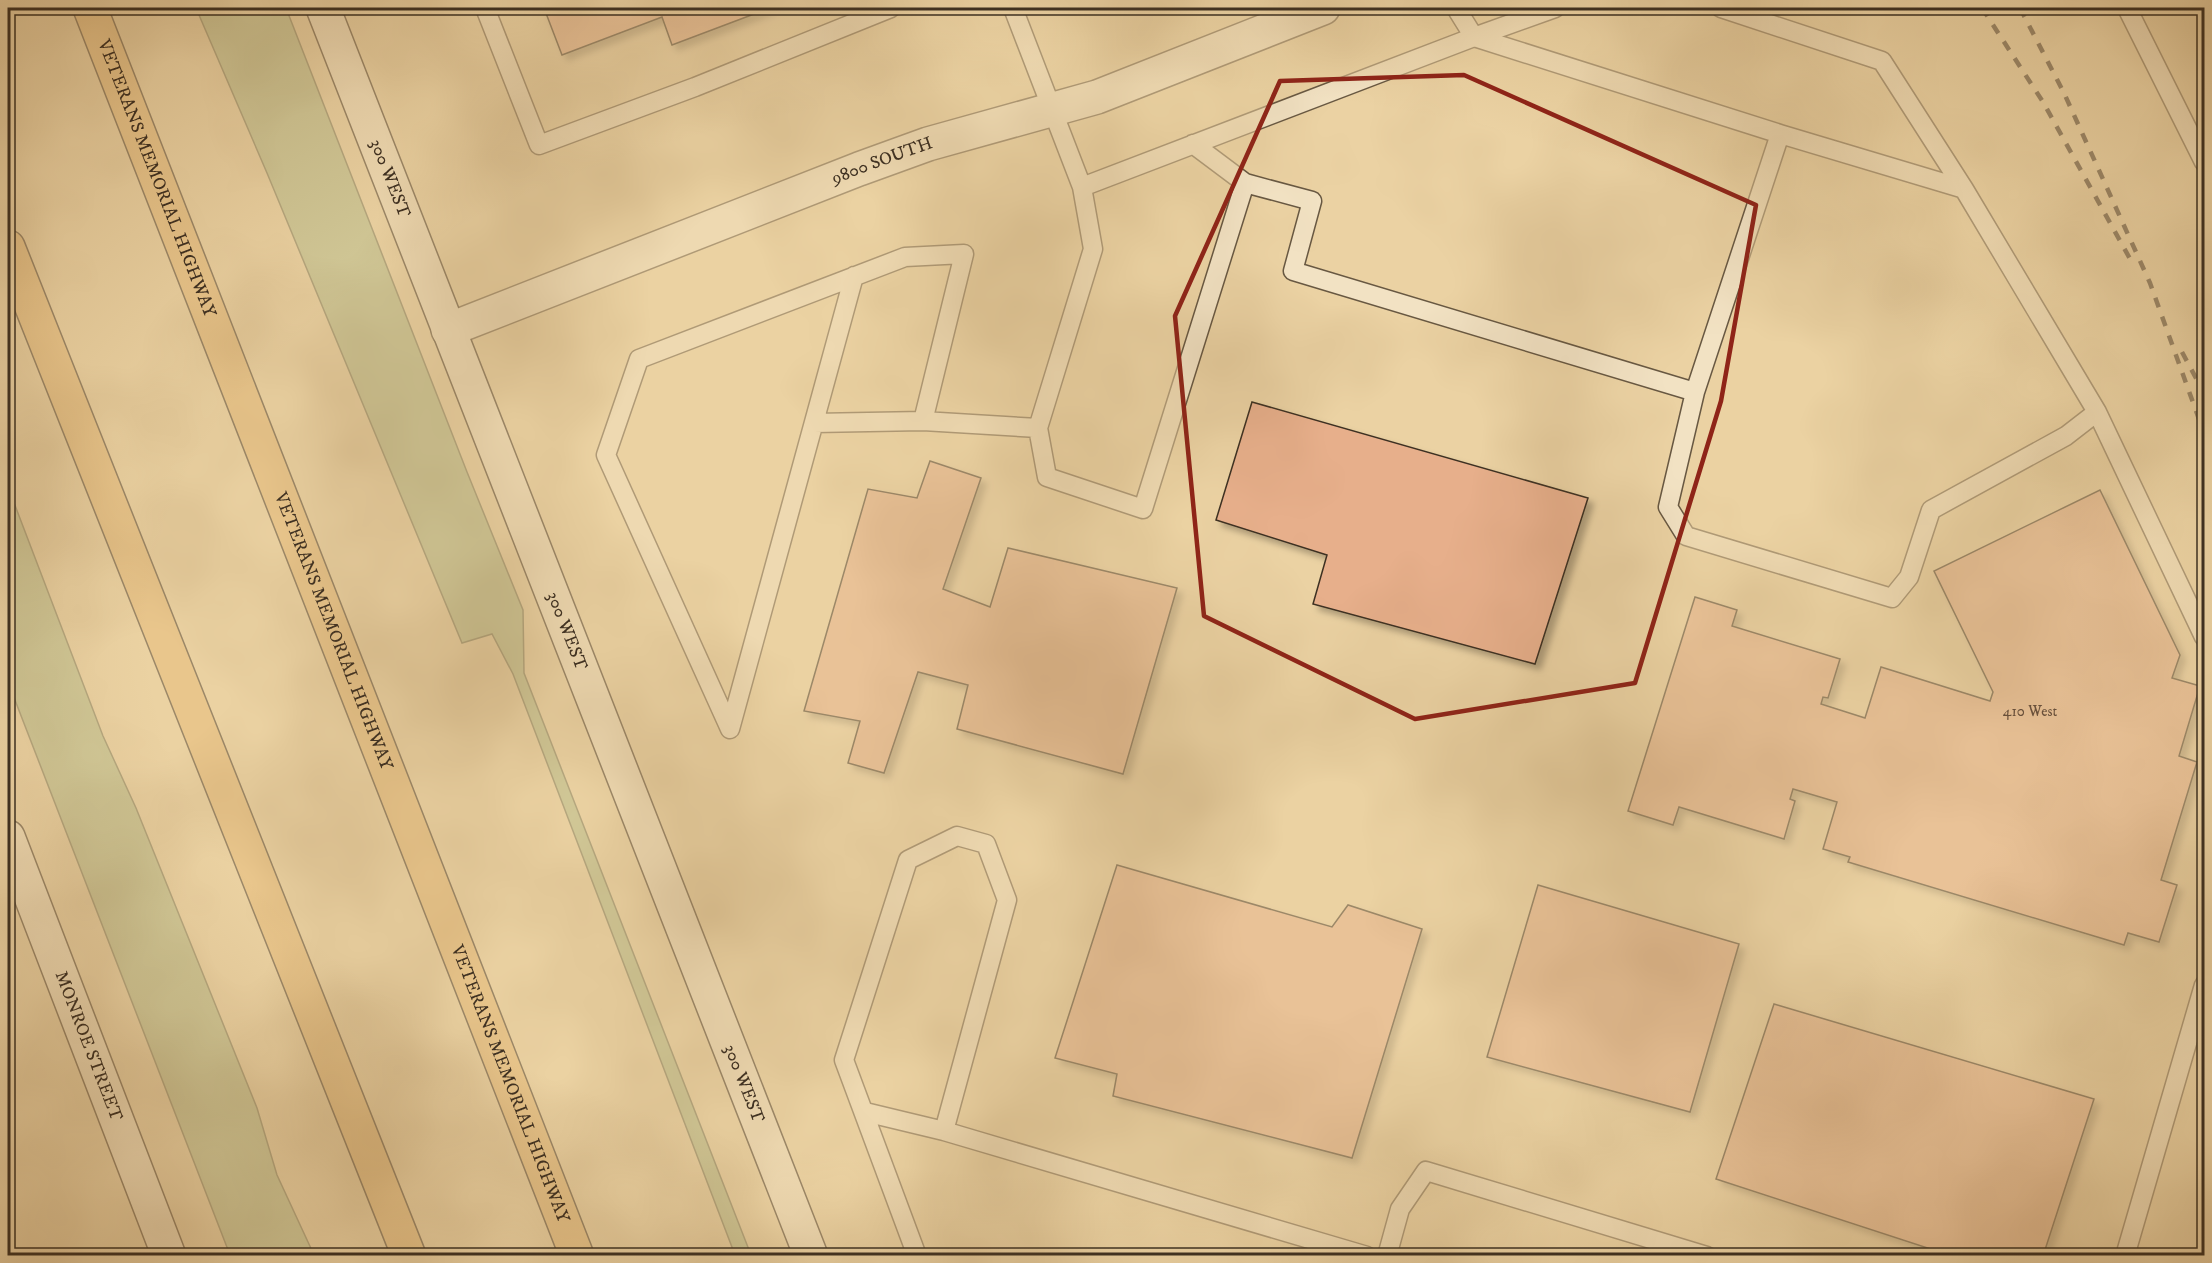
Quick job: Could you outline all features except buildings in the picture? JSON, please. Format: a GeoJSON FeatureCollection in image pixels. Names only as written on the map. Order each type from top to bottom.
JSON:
{"type":"FeatureCollection","features":[{"type":"Feature","properties":{"kind":"highway","name":"VETERANS MEMORIAL HIGHWAY"},"geometry":{"type":"LineString","coordinates":[[90,8],[577,1256]]}},
{"type":"Feature","properties":{"kind":"highway"},"geometry":{"type":"LineString","coordinates":[[8,247],[409,1256]]}},
{"type":"Feature","properties":{"kind":"street","name":"300 WEST"},"geometry":{"type":"LineString","coordinates":[[324,8],[810,1256]]}},
{"type":"Feature","properties":{"kind":"street","name":"9800 SOUTH"},"geometry":{"type":"LineString","coordinates":[[448,330],[869,165],[928,144],[1097,97],[1323,8]]}},
{"type":"Feature","properties":{"kind":"street","name":"MONROE STREET"},"geometry":{"type":"LineString","coordinates":[[8,837],[169,1256]]}},
{"type":"Feature","properties":{"kind":"lane"},"geometry":{"type":"LineString","coordinates":[[485,8],[539,145],[695,87],[891,8]]}},
{"type":"Feature","properties":{"kind":"lane"},"geometry":{"type":"LineString","coordinates":[[1013,8],[1082,187],[1093,249],[1038,428],[1047,477],[1143,509],[1245,183]]}},
{"type":"Feature","properties":{"kind":"lane"},"geometry":{"type":"LineString","coordinates":[[1456,8],[1474,37],[1780,134],[1964,189]]}},
{"type":"Feature","properties":{"kind":"lane"},"geometry":{"type":"LineString","coordinates":[[1082,187],[1555,8]]}},
{"type":"Feature","properties":{"kind":"lane"},"geometry":{"type":"LineString","coordinates":[[1721,8],[1882,61],[1964,189],[2097,412],[2205,637]]}},
{"type":"Feature","properties":{"kind":"lane"},"geometry":{"type":"LineString","coordinates":[[2127,8],[2205,162]]}},
{"type":"Feature","properties":{"kind":"lane"},"geometry":{"type":"LineString","coordinates":[[1780,134],[1695,392],[1668,507],[1686,536],[1892,598],[1909,577],[1931,510],[2066,436],[2097,412]]}},
{"type":"Feature","properties":{"kind":"lane"},"geometry":{"type":"LineString","coordinates":[[1193,144],[1245,183],[1312,201],[1293,271],[1695,392]]}},
{"type":"Feature","properties":{"kind":"lane"},"geometry":{"type":"LineString","coordinates":[[854,276],[730,729],[606,455],[639,359],[905,256],[964,254],[922,421]]}},
{"type":"Feature","properties":{"kind":"lane"},"geometry":{"type":"LineString","coordinates":[[814,423],[922,421],[1038,428]]}},
{"type":"Feature","properties":{"kind":"lane"},"geometry":{"type":"LineString","coordinates":[[917,1256],[844,1060],[908,860],[957,836],[986,844],[1007,900],[944,1131]]}},
{"type":"Feature","properties":{"kind":"lane"},"geometry":{"type":"LineString","coordinates":[[2125,1256],[2205,985]]}},
{"type":"Feature","properties":{"kind":"lane"},"geometry":{"type":"LineString","coordinates":[[865,1112],[944,1131],[1367,1256]]}},
{"type":"Feature","properties":{"kind":"lane"},"geometry":{"type":"LineString","coordinates":[[1387,1256],[1400,1209],[1426,1171],[1707,1256]]}},
{"type":"Feature","properties":{"kind":"highlighted area"},"geometry":{"type":"Polygon","coordinates":[[[1464,75],[1756,205],[1721,401],[1635,683],[1415,719],[1204,616],[1175,316],[1280,81],[1464,75]]]}},
{"type":"Feature","properties":{"kind":"green space"},"geometry":{"type":"Polygon","coordinates":[[[196,8],[286,8],[523,610],[524,673],[751,1255],[735,1255],[513,674],[492,634],[462,643],[196,8]]]}},
{"type":"Feature","properties":{"kind":"green space"},"geometry":{"type":"Polygon","coordinates":[[[8,487],[103,736],[136,808],[257,1108],[277,1175],[314,1255],[230,1255],[8,682],[8,487]]]}},
{"type":"Feature","properties":{"kind":"railway"},"geometry":{"type":"LineString","coordinates":[[1982,8],[2043,102],[2134,266]]}},
{"type":"Feature","properties":{"kind":"railway"},"geometry":{"type":"LineString","coordinates":[[2020,8],[2064,93],[2150,283],[2204,433]]}},
{"type":"Feature","properties":{"kind":"railway"},"geometry":{"type":"LineString","coordinates":[[2182,352],[2204,393]]}}]}
